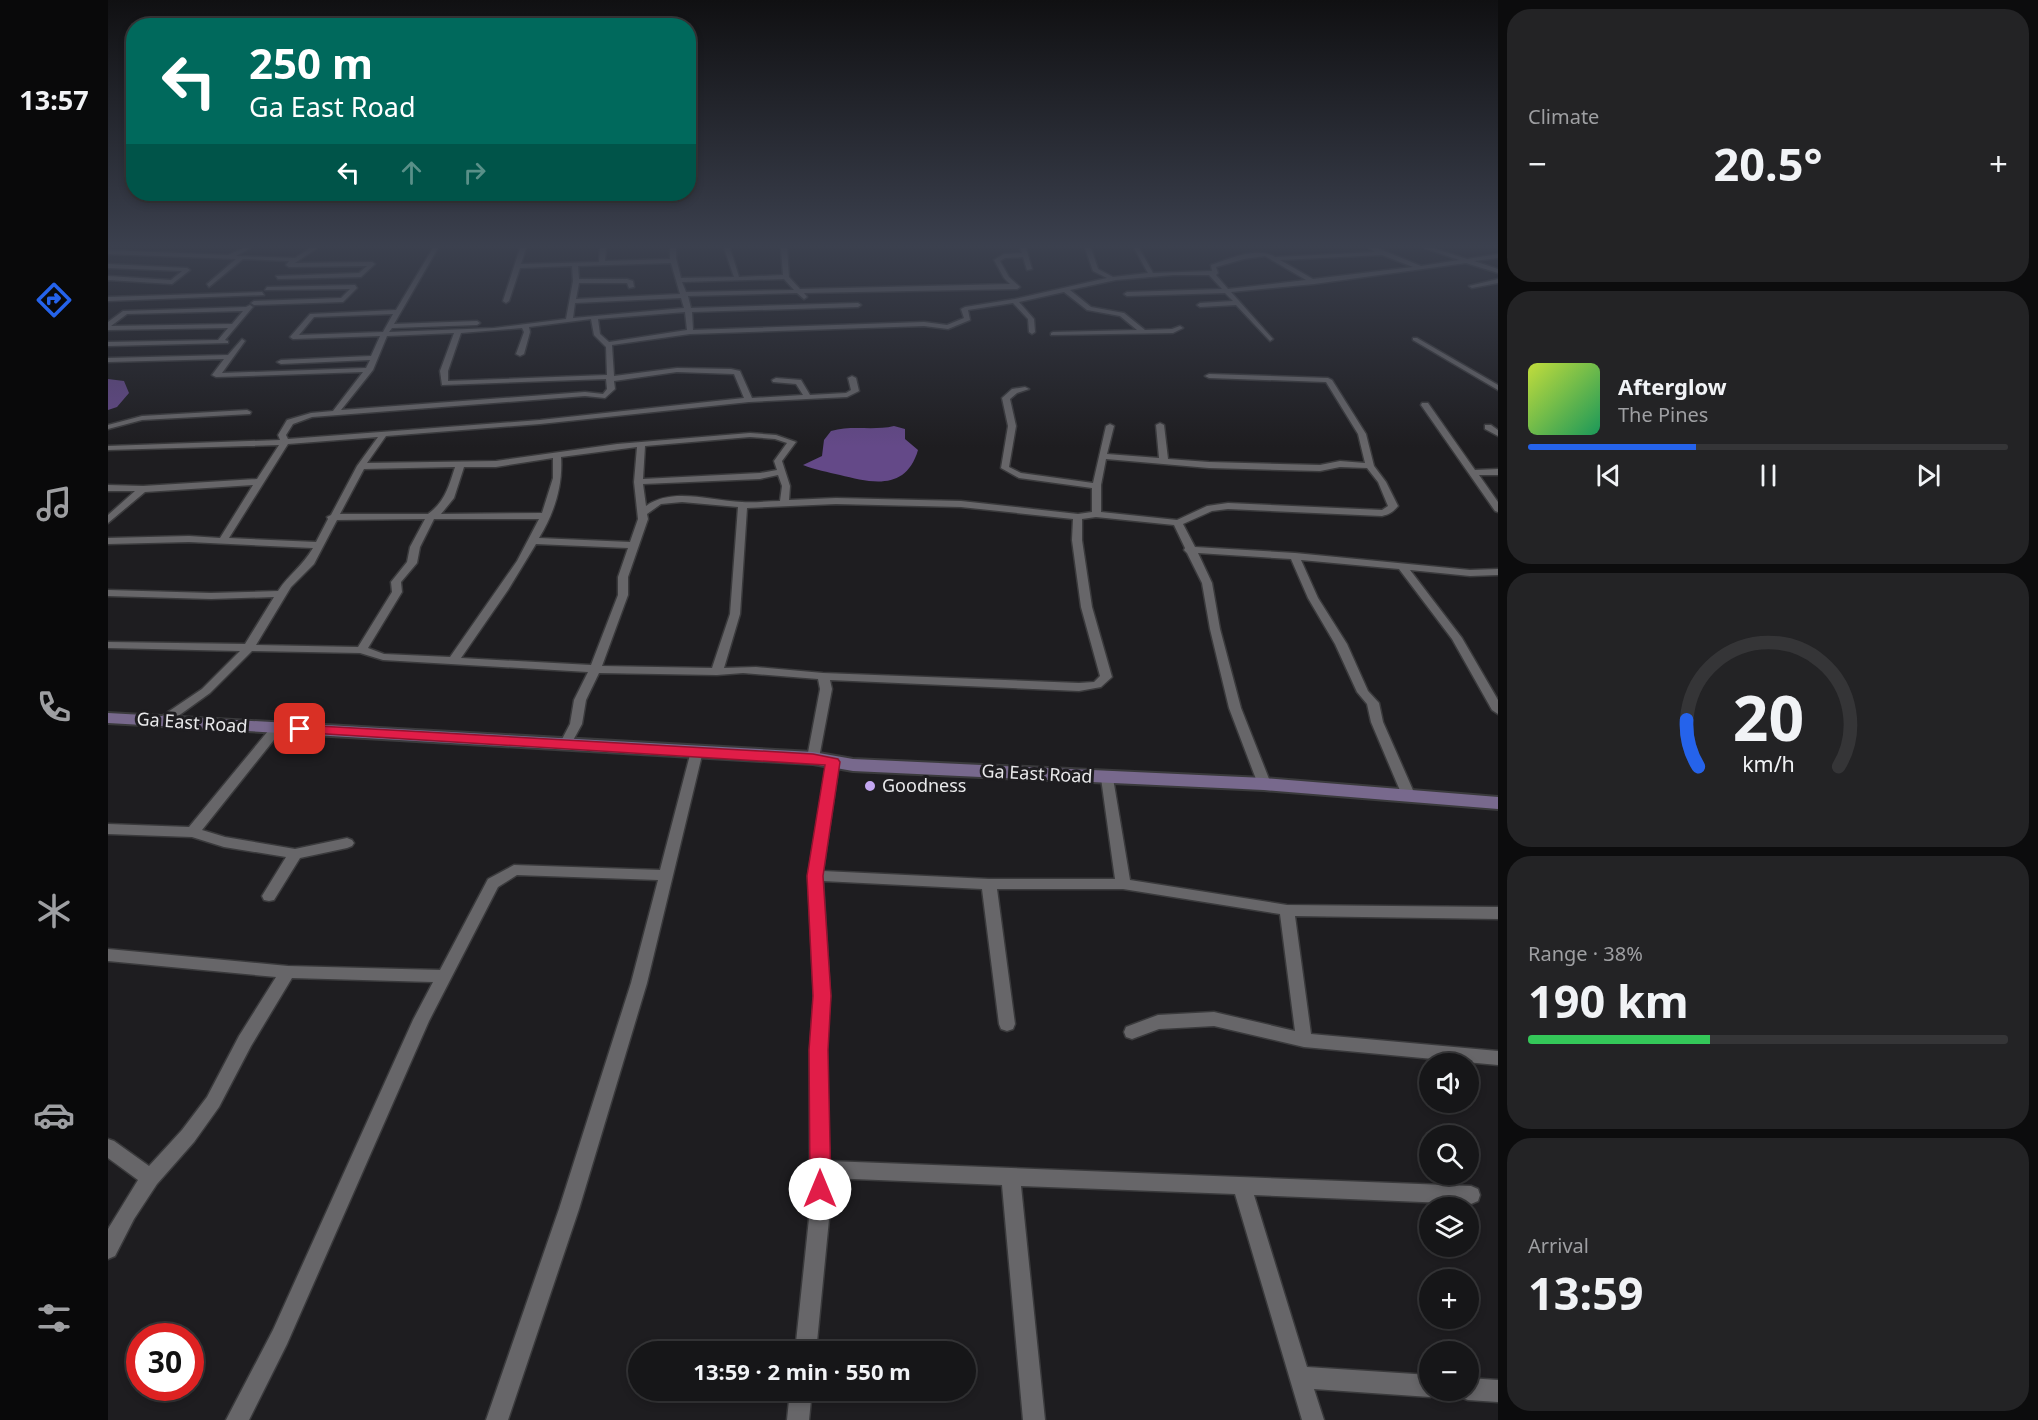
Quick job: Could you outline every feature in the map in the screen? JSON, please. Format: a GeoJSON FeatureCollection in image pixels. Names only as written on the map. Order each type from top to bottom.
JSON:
{"type":"FeatureCollection","features":[{"type":"Feature","properties":{"kind":"street"},"geometry":{"type":"LineString","coordinates":[[108,326],[122,314]]}},
{"type":"Feature","properties":{"kind":"street"},"geometry":{"type":"LineString","coordinates":[[220,342],[244,314]]}},
{"type":"Feature","properties":{"kind":"street"},"geometry":{"type":"LineString","coordinates":[[333,314],[312,315],[293,337],[458,332],[630,314]]}},
{"type":"Feature","properties":{"kind":"street"},"geometry":{"type":"LineString","coordinates":[[335,413],[369,370],[384,334],[396,314]]}},
{"type":"Feature","properties":{"kind":"street"},"geometry":{"type":"LineString","coordinates":[[569,320],[570,314]]}},
{"type":"Feature","properties":{"kind":"street"},"geometry":{"type":"LineString","coordinates":[[688,314],[690,332]]}},
{"type":"Feature","properties":{"kind":"street"},"geometry":{"type":"LineString","coordinates":[[608,344],[690,332],[924,324],[948,327],[968,319],[967,314]]}},
{"type":"Feature","properties":{"kind":"street"},"geometry":{"type":"LineString","coordinates":[[1027,314],[1031,319],[1032,332]]}},
{"type":"Feature","properties":{"kind":"street"},"geometry":{"type":"LineString","coordinates":[[1122,314],[1143,332]]}},
{"type":"Feature","properties":{"kind":"street"},"geometry":{"type":"LineString","coordinates":[[1249,314],[1270,339]]}},
{"type":"Feature","properties":{"kind":"street"},"geometry":{"type":"LineString","coordinates":[[594,317],[597,334],[608,344],[611,362],[609,378],[611,389],[605,396]]}},
{"type":"Feature","properties":{"kind":"street"},"geometry":{"type":"LineString","coordinates":[[389,326],[477,322]]}},
{"type":"Feature","properties":{"kind":"street"},"geometry":{"type":"LineString","coordinates":[[108,326],[234,326]]}},
{"type":"Feature","properties":{"kind":"street"},"geometry":{"type":"LineString","coordinates":[[520,354],[527,332],[525,326]]}},
{"type":"Feature","properties":{"kind":"street"},"geometry":{"type":"LineString","coordinates":[[1053,334],[1173,331],[1180,328]]}},
{"type":"Feature","properties":{"kind":"street"},"geometry":{"type":"LineString","coordinates":[[458,332],[444,371],[443,380],[448,384],[609,378],[678,370],[731,371],[737,373],[749,400]]}},
{"type":"Feature","properties":{"kind":"street"},"geometry":{"type":"LineString","coordinates":[[1415,339],[1498,388]]}},
{"type":"Feature","properties":{"kind":"street"},"geometry":{"type":"LineString","coordinates":[[108,344],[244,342],[216,375],[369,370]]}},
{"type":"Feature","properties":{"kind":"street"},"geometry":{"type":"LineString","coordinates":[[108,360],[230,357]]}},
{"type":"Feature","properties":{"kind":"street"},"geometry":{"type":"LineString","coordinates":[[281,362],[375,358]]}},
{"type":"Feature","properties":{"kind":"street"},"geometry":{"type":"LineString","coordinates":[[566,743],[576,724],[580,700],[595,669],[622,595],[623,577],[644,512],[654,503],[668,499],[743,505],[836,501],[961,504],[1078,516],[1096,514],[1178,523],[1210,508],[1228,506],[1389,511],[1393,506],[1382,482],[1370,466],[1362,434],[1329,380],[1209,376]]}},
{"type":"Feature","properties":{"kind":"street"},"geometry":{"type":"LineString","coordinates":[[108,448],[285,441],[384,434],[612,415],[749,400],[851,394],[855,390],[852,378]]}},
{"type":"Feature","properties":{"kind":"street"},"geometry":{"type":"LineString","coordinates":[[777,380],[798,382],[808,397]]}},
{"type":"Feature","properties":{"kind":"street"},"geometry":{"type":"LineString","coordinates":[[1025,390],[1015,391],[1006,398],[1008,411],[1012,418],[1012,430],[1005,454],[1005,468],[1019,475],[1097,486]]}},
{"type":"Feature","properties":{"kind":"street"},"geometry":{"type":"LineString","coordinates":[[226,536],[285,441],[283,432],[293,420],[335,413],[585,394],[605,396]]}},
{"type":"Feature","properties":{"kind":"street"},"geometry":{"type":"LineString","coordinates":[[605,396],[612,415]]}},
{"type":"Feature","properties":{"kind":"street"},"geometry":{"type":"LineString","coordinates":[[1425,405],[1498,509]]}},
{"type":"Feature","properties":{"kind":"street"},"geometry":{"type":"LineString","coordinates":[[108,427],[142,418],[247,412]]}},
{"type":"Feature","properties":{"kind":"street"},"geometry":{"type":"LineString","coordinates":[[1160,425],[1164,461]]}},
{"type":"Feature","properties":{"kind":"street"},"geometry":{"type":"LineString","coordinates":[[1096,514],[1097,486],[1104,456],[1104,441],[1110,426]]}},
{"type":"Feature","properties":{"kind":"street"},"geometry":{"type":"LineString","coordinates":[[1488,427],[1498,434]]}},
{"type":"Feature","properties":{"kind":"street"},"geometry":{"type":"LineString","coordinates":[[163,721],[206,691],[248,649],[281,594],[309,564],[361,466],[384,434]]}},
{"type":"Feature","properties":{"kind":"street"},"geometry":{"type":"LineString","coordinates":[[361,466],[460,466],[641,444],[750,435],[776,436],[791,440],[793,444],[778,461],[786,486],[783,503]]}},
{"type":"Feature","properties":{"kind":"street"},"geometry":{"type":"LineString","coordinates":[[641,444],[638,482],[644,512]]}},
{"type":"Feature","properties":{"kind":"street"},"geometry":{"type":"LineString","coordinates":[[454,660],[535,541],[546,516],[560,467],[557,456]]}},
{"type":"Feature","properties":{"kind":"street"},"geometry":{"type":"LineString","coordinates":[[1104,456],[1320,468],[1340,464],[1370,466]]}},
{"type":"Feature","properties":{"kind":"street"},"geometry":{"type":"LineString","coordinates":[[361,650],[398,592],[396,582],[412,562],[415,547],[431,516],[440,510],[450,498],[460,466]]}},
{"type":"Feature","properties":{"kind":"street"},"geometry":{"type":"LineString","coordinates":[[638,482],[760,476],[780,472]]}},
{"type":"Feature","properties":{"kind":"street"},"geometry":{"type":"LineString","coordinates":[[1473,473],[1498,472]]}},
{"type":"Feature","properties":{"kind":"street"},"geometry":{"type":"LineString","coordinates":[[108,488],[143,489],[259,482]]}},
{"type":"Feature","properties":{"kind":"street"},"geometry":{"type":"LineString","coordinates":[[640,494],[659,482]]}},
{"type":"Feature","properties":{"kind":"street"},"geometry":{"type":"LineString","coordinates":[[108,520],[143,489]]}},
{"type":"Feature","properties":{"kind":"street"},"geometry":{"type":"LineString","coordinates":[[717,672],[735,614],[743,505]]}},
{"type":"Feature","properties":{"kind":"street"},"geometry":{"type":"LineString","coordinates":[[332,517],[546,516]]}},
{"type":"Feature","properties":{"kind":"street"},"geometry":{"type":"LineString","coordinates":[[108,645],[361,650],[383,657],[595,669],[717,672],[739,668],[788,675],[1079,687],[1097,685],[1106,676],[1090,632],[1084,605],[1075,530],[1078,516]]}},
{"type":"Feature","properties":{"kind":"street"},"geometry":{"type":"LineString","coordinates":[[1178,523],[1189,550],[1207,583],[1215,629],[1235,708],[1264,784]]}},
{"type":"Feature","properties":{"kind":"street"},"geometry":{"type":"LineString","coordinates":[[108,541],[226,536],[254,543],[318,545]]}},
{"type":"Feature","properties":{"kind":"street"},"geometry":{"type":"LineString","coordinates":[[535,541],[633,545]]}},
{"type":"Feature","properties":{"kind":"street"},"geometry":{"type":"LineString","coordinates":[[1189,550],[1295,556],[1470,573],[1498,572]]}},
{"type":"Feature","properties":{"kind":"street"},"geometry":{"type":"LineString","coordinates":[[1295,556],[1313,598],[1341,644],[1363,692],[1373,703],[1377,722],[1409,797]]}},
{"type":"Feature","properties":{"kind":"street"},"geometry":{"type":"LineString","coordinates":[[1402,566],[1457,638],[1498,710]]}},
{"type":"Feature","properties":{"kind":"street"},"geometry":{"type":"LineString","coordinates":[[108,593],[211,596],[281,594]]}},
{"type":"Feature","properties":{"kind":"street"},"geometry":{"type":"LineString","coordinates":[[813,758],[826,689],[823,676]]}},
{"type":"Feature","properties":{"kind":"street","name":"Ga East Road"},"geometry":{"type":"LineString","coordinates":[[108,718],[566,743],[1107,778],[1264,784],[1498,803]]}},
{"type":"Feature","properties":{"kind":"street"},"geometry":{"type":"LineString","coordinates":[[193,831],[277,728]]}},
{"type":"Feature","properties":{"kind":"street"},"geometry":{"type":"LineString","coordinates":[[497,1420],[569,1209],[632,1006],[697,751]]}},
{"type":"Feature","properties":{"kind":"street"},"geometry":{"type":"LineString","coordinates":[[806,1341],[820,1209],[818,1050],[822,996],[815,876],[833,762]]}},
{"type":"Feature","properties":{"kind":"street"},"geometry":{"type":"LineString","coordinates":[[1107,778],[1123,884]]}},
{"type":"Feature","properties":{"kind":"street"},"geometry":{"type":"LineString","coordinates":[[108,829],[193,831],[224,843],[295,854],[347,843]]}},
{"type":"Feature","properties":{"kind":"street"},"geometry":{"type":"LineString","coordinates":[[269,896],[295,854]]}},
{"type":"Feature","properties":{"kind":"street"},"geometry":{"type":"LineString","coordinates":[[237,1420],[280,1337],[421,1020],[493,883],[514,870],[664,875]]}},
{"type":"Feature","properties":{"kind":"street"},"geometry":{"type":"LineString","coordinates":[[815,876],[989,884],[1123,884],[1287,910],[1498,913]]}},
{"type":"Feature","properties":{"kind":"street"},"geometry":{"type":"LineString","coordinates":[[989,884],[1007,1023]]}},
{"type":"Feature","properties":{"kind":"street"},"geometry":{"type":"LineString","coordinates":[[1287,910],[1304,1040]]}},
{"type":"Feature","properties":{"kind":"street"},"geometry":{"type":"LineString","coordinates":[[108,955],[288,972],[445,976]]}},
{"type":"Feature","properties":{"kind":"street"},"geometry":{"type":"LineString","coordinates":[[108,1249],[126,1213],[150,1178],[188,1136],[213,1102],[245,1041],[288,972]]}},
{"type":"Feature","properties":{"kind":"street"},"geometry":{"type":"LineString","coordinates":[[1132,1032],[1158,1022],[1214,1019],[1304,1040],[1498,1058]]}},
{"type":"Feature","properties":{"kind":"street"},"geometry":{"type":"LineString","coordinates":[[108,1147],[150,1178]]}},
{"type":"Feature","properties":{"kind":"street"},"geometry":{"type":"LineString","coordinates":[[820,1169],[1471,1195]]}},
{"type":"Feature","properties":{"kind":"street"},"geometry":{"type":"LineString","coordinates":[[1011,1177],[1034,1420]]}},
{"type":"Feature","properties":{"kind":"street"},"geometry":{"type":"LineString","coordinates":[[1242,1187],[1313,1420]]}},
{"type":"Feature","properties":{"kind":"street"},"geometry":{"type":"LineString","coordinates":[[1300,1377],[1419,1385]]}},
{"type":"Feature","properties":{"kind":"street"},"geometry":{"type":"LineString","coordinates":[[1479,1390],[1498,1391]]}},
{"type":"Feature","properties":{"kind":"street"},"geometry":{"type":"LineString","coordinates":[[798,1420],[800,1401]]}},
{"type":"Feature","properties":{"kind":"shaded area"},"geometry":{"type":"Polygon","coordinates":[[[108,379],[124,381],[129,393],[117,407],[108,410],[108,379]]]}},
{"type":"Feature","properties":{"kind":"shaded area"},"geometry":{"type":"Polygon","coordinates":[[[894,426],[905,429],[905,439],[918,450],[913,463],[896,478],[886,481],[864,480],[803,465],[822,456],[824,440],[831,431],[894,426]]]}},
{"type":"Feature","properties":{"kind":"place","name":"Goodness"},"geometry":{"type":"Point","coordinates":[870,786]}},
{"type":"Feature","properties":{"kind":"route"},"geometry":{"type":"LineString","coordinates":[[300,729],[813,758],[833,762],[815,876],[822,996],[818,1050],[821,1115],[820,1189]]}}]}
